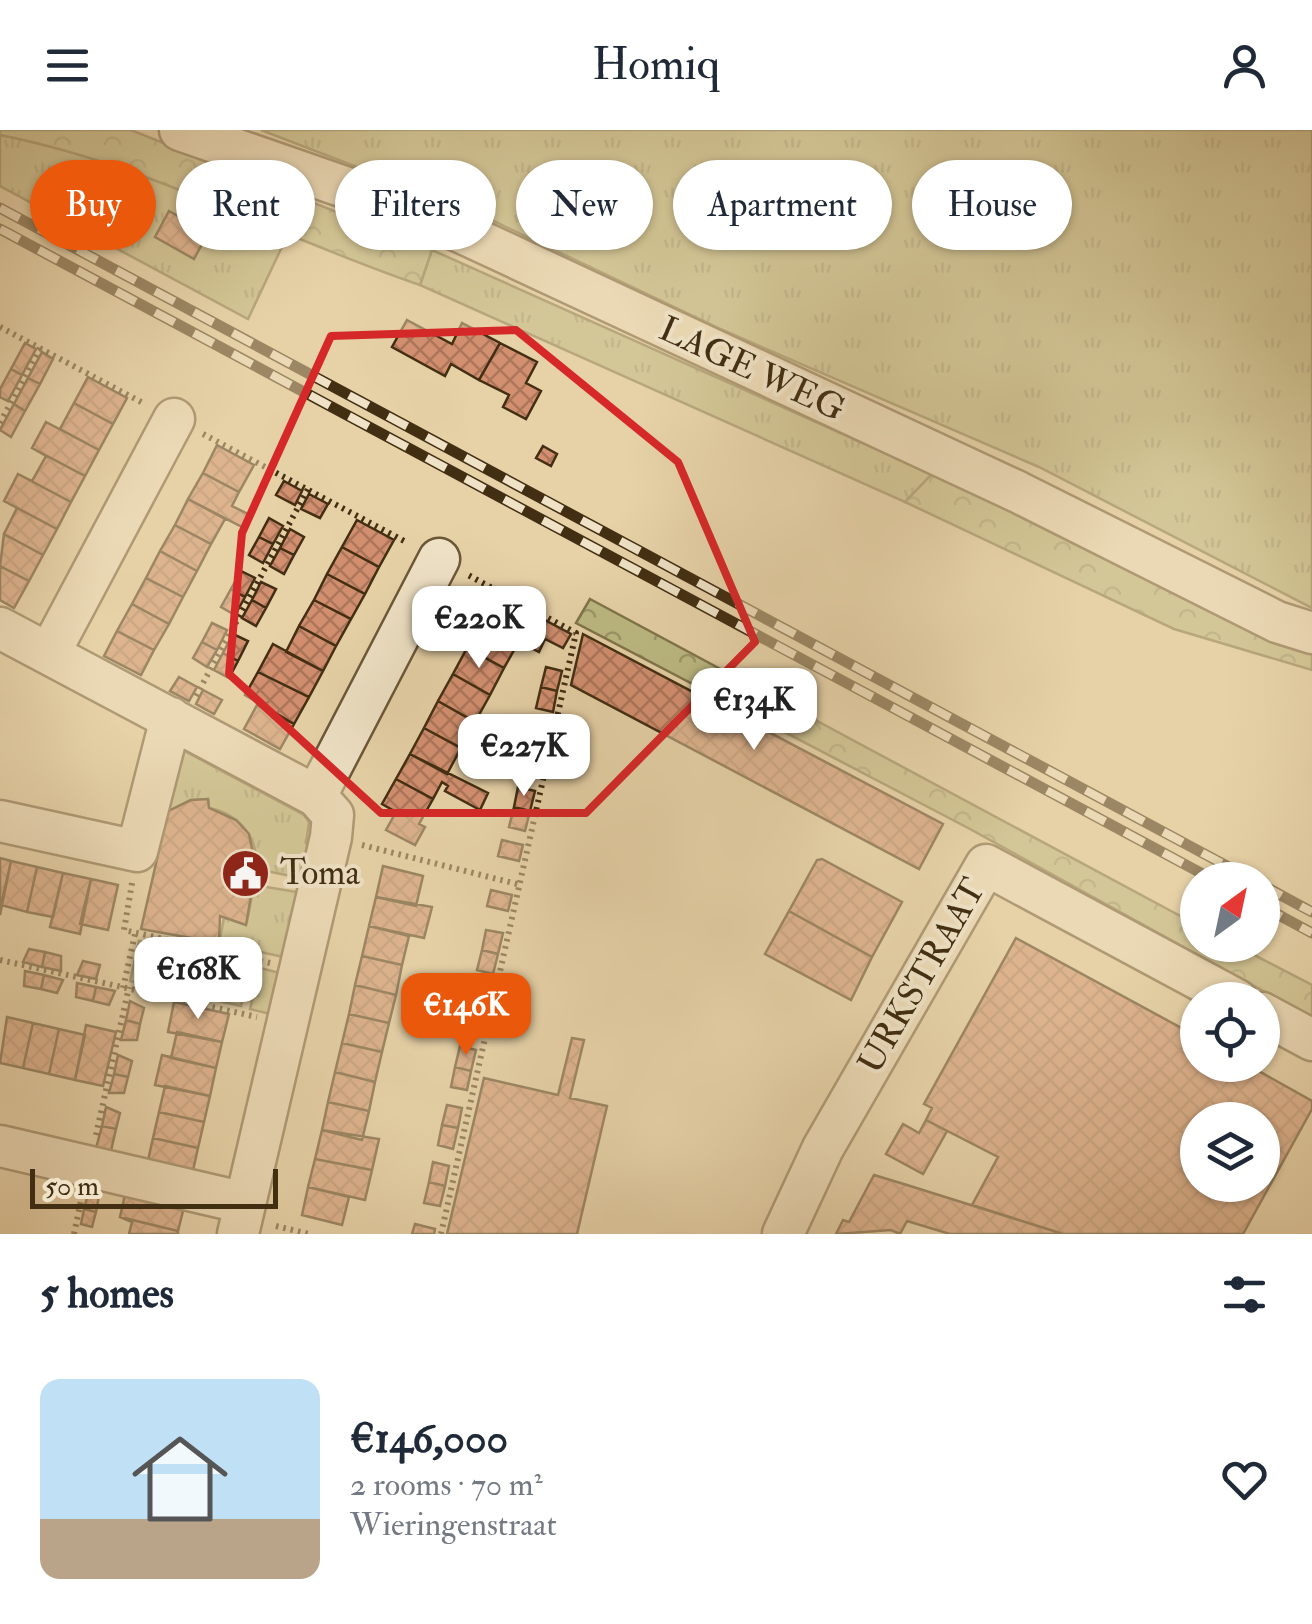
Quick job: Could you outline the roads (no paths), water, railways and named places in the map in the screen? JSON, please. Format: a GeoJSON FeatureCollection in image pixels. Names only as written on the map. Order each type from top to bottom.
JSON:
{"type":"FeatureCollection","features":[{"type":"Feature","properties":{"kind":"street","name":"LAGE WEG"},"geometry":{"type":"LineString","coordinates":[[180,130],[422,214],[1018,492],[1277,622],[1312,633]]}},
{"type":"Feature","properties":{"kind":"street"},"geometry":{"type":"LineString","coordinates":[[49,654],[174,419]]}},
{"type":"Feature","properties":{"kind":"street"},"geometry":{"type":"LineString","coordinates":[[316,796],[440,560]]}},
{"type":"Feature","properties":{"kind":"street"},"geometry":{"type":"LineString","coordinates":[[0,628],[316,796],[333,815],[242,1218],[88,1166],[0,1146]]}},
{"type":"Feature","properties":{"kind":"street"},"geometry":{"type":"LineString","coordinates":[[0,821],[138,852],[176,721]]}},
{"type":"Feature","properties":{"kind":"street","name":"URKSTRAAT"},"geometry":{"type":"LineString","coordinates":[[783,1234],[823,1148],[986,866],[1203,982]]}},
{"type":"Feature","properties":{"kind":"street"},"geometry":{"type":"LineString","coordinates":[[1280,1023],[1312,1040]]}},
{"type":"Feature","properties":{"kind":"railway"},"geometry":{"type":"LineString","coordinates":[[0,208],[1219,862]]}},
{"type":"Feature","properties":{"kind":"railway"},"geometry":{"type":"LineString","coordinates":[[0,229],[1180,862]]}},
{"type":"Feature","properties":{"kind":"railway"},"geometry":{"type":"LineString","coordinates":[[1280,895],[1312,912]]}},
{"type":"Feature","properties":{"kind":"railway"},"geometry":{"type":"LineString","coordinates":[[1280,916],[1312,933]]}},
{"type":"Feature","properties":{"kind":"place","name":"Toma"},"geometry":{"type":"Point","coordinates":[245,873]}}]}
